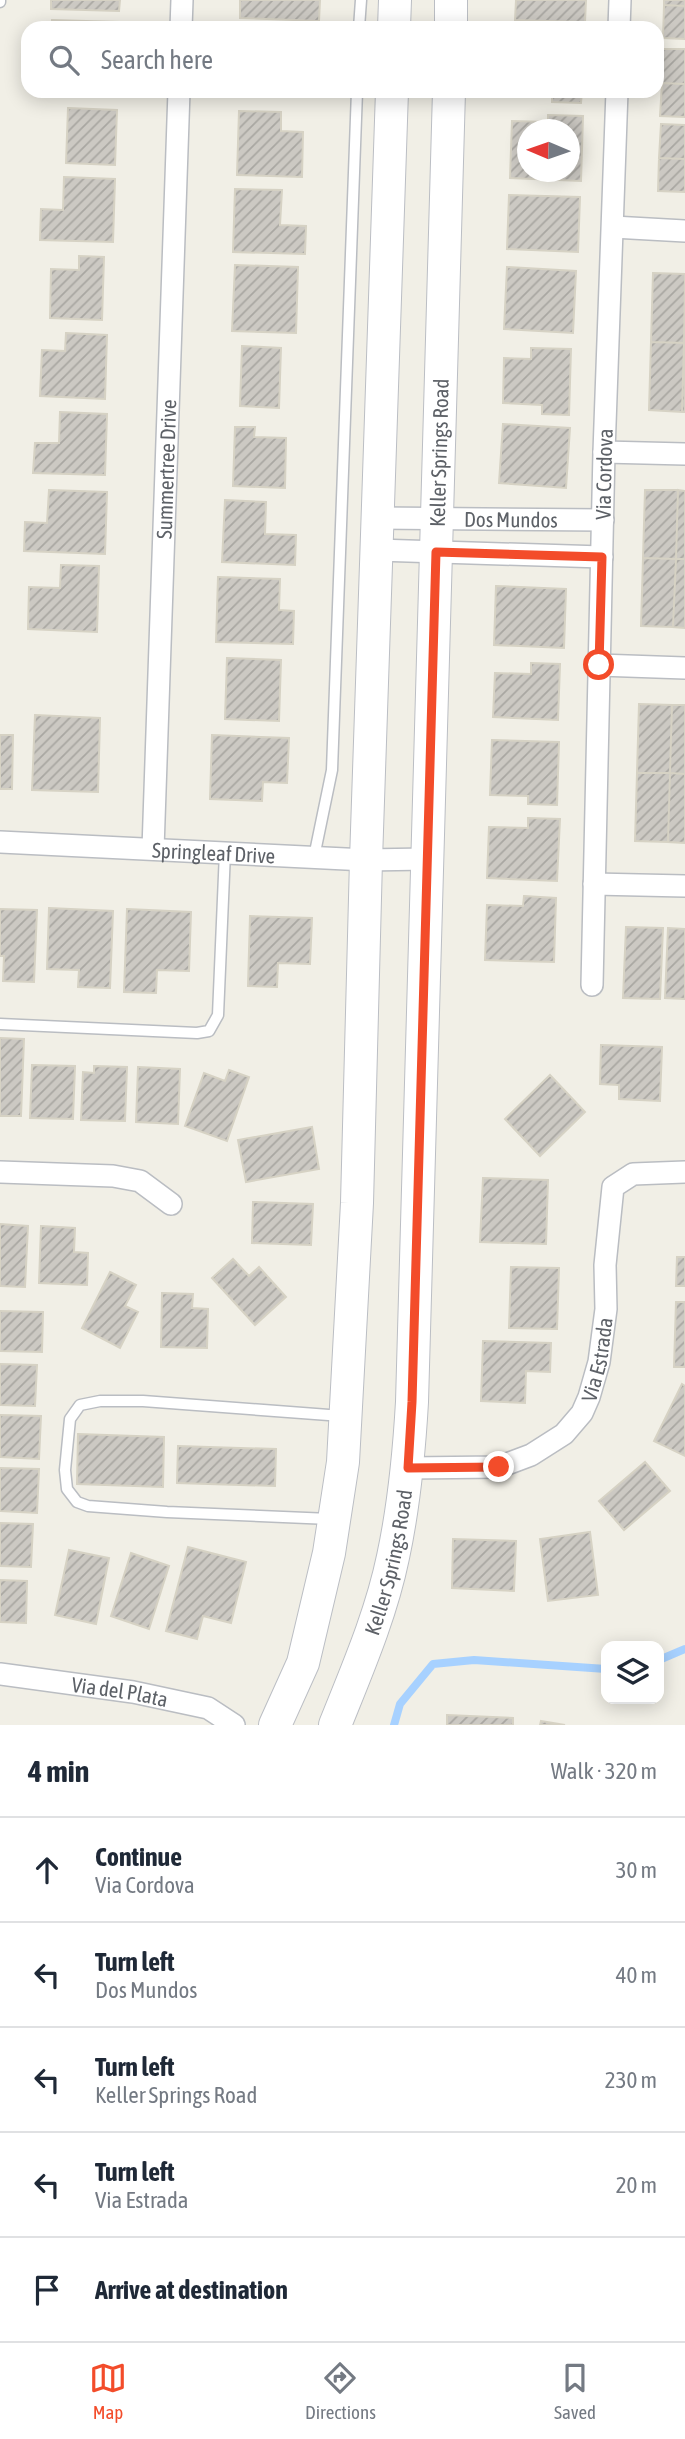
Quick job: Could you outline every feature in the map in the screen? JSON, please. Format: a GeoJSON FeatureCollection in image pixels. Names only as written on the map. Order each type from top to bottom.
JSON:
{"type":"FeatureCollection","features":[{"type":"Feature","properties":{"kind":"main road"},"geometry":{"type":"LineString","coordinates":[[394,21],[395,0]]}},
{"type":"Feature","properties":{"kind":"main road"},"geometry":{"type":"LineString","coordinates":[[451,0],[451,21]]}},
{"type":"Feature","properties":{"kind":"main road"},"geometry":{"type":"LineString","coordinates":[[275,1725],[303,1663],[329,1553],[342,1462],[357,1203],[392,98]]}},
{"type":"Feature","properties":{"kind":"main road","name":"Keller Springs Road"},"geometry":{"type":"LineString","coordinates":[[335,1725],[366,1649],[393,1558],[408,1468],[449,98]]}},
{"type":"Feature","properties":{"kind":"street"},"geometry":{"type":"LineString","coordinates":[[181,21],[182,0]]}},
{"type":"Feature","properties":{"kind":"street"},"geometry":{"type":"LineString","coordinates":[[619,21],[620,0]]}},
{"type":"Feature","properties":{"kind":"street","name":"Summertree Drive"},"geometry":{"type":"LineString","coordinates":[[153,849],[179,98]]}},
{"type":"Feature","properties":{"kind":"street","name":"Via Cordova"},"geometry":{"type":"LineString","coordinates":[[592,985],[604,452],[617,98]]}},
{"type":"Feature","properties":{"kind":"street"},"geometry":{"type":"LineString","coordinates":[[613,228],[685,231]]}},
{"type":"Feature","properties":{"kind":"street"},"geometry":{"type":"LineString","coordinates":[[604,452],[685,454]]}},
{"type":"Feature","properties":{"kind":"street","name":"Dos Mundos"},"geometry":{"type":"LineString","coordinates":[[378,518],[603,520]]}},
{"type":"Feature","properties":{"kind":"street","name":"Dos Mundos"},"geometry":{"type":"LineString","coordinates":[[377,550],[602,557]]}},
{"type":"Feature","properties":{"kind":"street"},"geometry":{"type":"LineString","coordinates":[[599,665],[685,668]]}},
{"type":"Feature","properties":{"kind":"street","name":"Springleaf Drive"},"geometry":{"type":"LineString","coordinates":[[0,842],[366,860],[427,859]]}},
{"type":"Feature","properties":{"kind":"street"},"geometry":{"type":"LineString","coordinates":[[594,884],[685,886]]}},
{"type":"Feature","properties":{"kind":"street"},"geometry":{"type":"LineString","coordinates":[[0,1172],[113,1176],[140,1181],[171,1204]]}},
{"type":"Feature","properties":{"kind":"street","name":"Via Estrada"},"geometry":{"type":"LineString","coordinates":[[408,1468],[499,1467],[531,1455],[564,1434],[586,1405],[599,1362],[606,1309],[605,1265],[613,1187],[633,1174],[685,1172]]}},
{"type":"Feature","properties":{"kind":"street","name":"Via del Plata"},"geometry":{"type":"LineString","coordinates":[[0,1674],[133,1692],[208,1708],[234,1725]]}},
{"type":"Feature","properties":{"kind":"lane"},"geometry":{"type":"LineString","coordinates":[[359,21],[360,0]]}},
{"type":"Feature","properties":{"kind":"lane"},"geometry":{"type":"LineString","coordinates":[[314,857],[332,770],[357,98]]}},
{"type":"Feature","properties":{"kind":"lane"},"geometry":{"type":"LineString","coordinates":[[0,1024],[197,1033],[209,1031],[218,1015],[225,852]]}},
{"type":"Feature","properties":{"kind":"lane"},"geometry":{"type":"LineString","coordinates":[[334,1519],[167,1512],[88,1506],[77,1502],[67,1489],[65,1470],[70,1419],[80,1405],[100,1401],[143,1401],[345,1416]]}},
{"type":"Feature","properties":{"kind":"building"},"geometry":{"type":"Polygon","coordinates":[[[51,0],[120,0],[119,11],[51,9],[51,0]]]}},
{"type":"Feature","properties":{"kind":"building"},"geometry":{"type":"Polygon","coordinates":[[[240,0],[320,0],[319,21],[240,18],[240,0]]]}},
{"type":"Feature","properties":{"kind":"building"},"geometry":{"type":"Polygon","coordinates":[[[516,0],[586,0],[585,21],[515,20],[516,0]]]}},
{"type":"Feature","properties":{"kind":"building"},"geometry":{"type":"Polygon","coordinates":[[[664,0],[685,0],[685,6],[664,5],[664,0]]]}},
{"type":"Feature","properties":{"kind":"building"},"geometry":{"type":"Polygon","coordinates":[[[664,5],[685,6],[685,39],[664,38],[664,5]]]}},
{"type":"Feature","properties":{"kind":"building"},"geometry":{"type":"Polygon","coordinates":[[[664,49],[685,49],[685,84],[664,83],[664,49]]]}},
{"type":"Feature","properties":{"kind":"building"},"geometry":{"type":"Polygon","coordinates":[[[664,83],[685,84],[685,117],[660,116],[664,83]]]}},
{"type":"Feature","properties":{"kind":"building"},"geometry":{"type":"Polygon","coordinates":[[[552,98],[581,98],[581,103],[552,102],[552,98]]]}},
{"type":"Feature","properties":{"kind":"building"},"geometry":{"type":"Polygon","coordinates":[[[68,108],[117,110],[115,165],[66,163],[68,108]]]}},
{"type":"Feature","properties":{"kind":"building"},"geometry":{"type":"Polygon","coordinates":[[[239,111],[281,112],[281,131],[303,132],[302,177],[237,175],[239,111]]]}},
{"type":"Feature","properties":{"kind":"building"},"geometry":{"type":"Polygon","coordinates":[[[548,115],[583,116],[581,181],[580,119],[548,119],[548,115]]]}},
{"type":"Feature","properties":{"kind":"building"},"geometry":{"type":"Polygon","coordinates":[[[512,121],[517,121],[517,178],[510,178],[512,121]]]}},
{"type":"Feature","properties":{"kind":"building"},"geometry":{"type":"Polygon","coordinates":[[[661,124],[685,125],[685,159],[659,158],[661,124]]]}},
{"type":"Feature","properties":{"kind":"building"},"geometry":{"type":"Polygon","coordinates":[[[659,158],[685,159],[685,192],[658,191],[659,158]]]}},
{"type":"Feature","properties":{"kind":"building"},"geometry":{"type":"Polygon","coordinates":[[[64,177],[115,179],[113,242],[40,240],[41,209],[63,210],[64,177]]]}},
{"type":"Feature","properties":{"kind":"building"},"geometry":{"type":"Polygon","coordinates":[[[235,189],[282,190],[280,225],[306,226],[305,254],[233,252],[235,189]]]}},
{"type":"Feature","properties":{"kind":"building"},"geometry":{"type":"Polygon","coordinates":[[[509,195],[580,197],[578,252],[507,249],[509,195]]]}},
{"type":"Feature","properties":{"kind":"building"},"geometry":{"type":"Polygon","coordinates":[[[79,256],[104,257],[102,320],[50,318],[51,269],[79,270],[79,256]]]}},
{"type":"Feature","properties":{"kind":"building"},"geometry":{"type":"Polygon","coordinates":[[[235,265],[298,267],[296,333],[232,331],[235,265]]]}},
{"type":"Feature","properties":{"kind":"building"},"geometry":{"type":"Polygon","coordinates":[[[507,267],[576,271],[573,333],[504,329],[507,267]]]}},
{"type":"Feature","properties":{"kind":"building"},"geometry":{"type":"Polygon","coordinates":[[[653,273],[685,274],[684,343],[651,342],[653,273]]]}},
{"type":"Feature","properties":{"kind":"building"},"geometry":{"type":"Polygon","coordinates":[[[66,333],[107,335],[105,399],[40,396],[42,350],[65,351],[66,333]]]}},
{"type":"Feature","properties":{"kind":"building"},"geometry":{"type":"Polygon","coordinates":[[[651,342],[684,343],[682,412],[649,410],[651,342]]]}},
{"type":"Feature","properties":{"kind":"building"},"geometry":{"type":"Polygon","coordinates":[[[684,343],[685,412],[682,412],[684,343]]]}},
{"type":"Feature","properties":{"kind":"building"},"geometry":{"type":"Polygon","coordinates":[[[242,346],[281,348],[279,408],[240,406],[242,346]]]}},
{"type":"Feature","properties":{"kind":"building"},"geometry":{"type":"Polygon","coordinates":[[[531,348],[571,349],[569,415],[542,414],[542,405],[503,403],[504,358],[531,359],[531,348]]]}},
{"type":"Feature","properties":{"kind":"building"},"geometry":{"type":"Polygon","coordinates":[[[60,412],[107,414],[105,475],[33,473],[35,443],[59,443],[60,412]]]}},
{"type":"Feature","properties":{"kind":"building"},"geometry":{"type":"Polygon","coordinates":[[[503,424],[570,428],[566,488],[499,483],[503,424]]]}},
{"type":"Feature","properties":{"kind":"building"},"geometry":{"type":"Polygon","coordinates":[[[235,427],[255,427],[254,437],[286,438],[285,488],[233,486],[235,427]]]}},
{"type":"Feature","properties":{"kind":"building"},"geometry":{"type":"Polygon","coordinates":[[[49,490],[107,492],[105,554],[24,551],[25,522],[47,523],[49,490]]]}},
{"type":"Feature","properties":{"kind":"building"},"geometry":{"type":"Polygon","coordinates":[[[645,490],[678,490],[676,559],[643,558],[645,490]]]}},
{"type":"Feature","properties":{"kind":"building"},"geometry":{"type":"Polygon","coordinates":[[[678,490],[685,491],[685,559],[676,559],[678,490]]]}},
{"type":"Feature","properties":{"kind":"building"},"geometry":{"type":"Polygon","coordinates":[[[225,500],[266,502],[265,534],[296,535],[295,565],[222,562],[225,500]]]}},
{"type":"Feature","properties":{"kind":"building"},"geometry":{"type":"Polygon","coordinates":[[[643,558],[676,559],[673,627],[641,626],[643,558]]]}},
{"type":"Feature","properties":{"kind":"building"},"geometry":{"type":"Polygon","coordinates":[[[676,559],[685,559],[685,628],[673,627],[676,559]]]}},
{"type":"Feature","properties":{"kind":"building"},"geometry":{"type":"Polygon","coordinates":[[[61,565],[99,566],[97,632],[28,629],[29,587],[60,588],[61,565]]]}},
{"type":"Feature","properties":{"kind":"building"},"geometry":{"type":"Polygon","coordinates":[[[218,577],[280,579],[279,610],[294,611],[293,644],[216,642],[218,577]]]}},
{"type":"Feature","properties":{"kind":"building"},"geometry":{"type":"Polygon","coordinates":[[[496,586],[566,589],[564,648],[494,645],[496,586]]]}},
{"type":"Feature","properties":{"kind":"building"},"geometry":{"type":"Polygon","coordinates":[[[227,658],[281,660],[279,721],[225,719],[227,658]]]}},
{"type":"Feature","properties":{"kind":"building"},"geometry":{"type":"Polygon","coordinates":[[[531,663],[560,664],[558,720],[493,717],[495,673],[531,674],[531,663]]]}},
{"type":"Feature","properties":{"kind":"building"},"geometry":{"type":"Polygon","coordinates":[[[639,704],[672,705],[670,773],[637,773],[639,704]]]}},
{"type":"Feature","properties":{"kind":"building"},"geometry":{"type":"Polygon","coordinates":[[[672,705],[685,705],[685,774],[670,773],[672,705]]]}},
{"type":"Feature","properties":{"kind":"building"},"geometry":{"type":"Polygon","coordinates":[[[35,715],[100,718],[98,792],[32,790],[35,715]]]}},
{"type":"Feature","properties":{"kind":"building"},"geometry":{"type":"Polygon","coordinates":[[[0,735],[13,735],[12,789],[0,789],[0,735]]]}},
{"type":"Feature","properties":{"kind":"building"},"geometry":{"type":"Polygon","coordinates":[[[212,735],[289,738],[287,783],[263,782],[262,801],[210,799],[212,735]]]}},
{"type":"Feature","properties":{"kind":"building"},"geometry":{"type":"Polygon","coordinates":[[[492,740],[559,742],[557,805],[528,804],[528,796],[490,795],[492,740]]]}},
{"type":"Feature","properties":{"kind":"building"},"geometry":{"type":"Polygon","coordinates":[[[637,773],[670,773],[668,842],[635,841],[637,773]]]}},
{"type":"Feature","properties":{"kind":"building"},"geometry":{"type":"Polygon","coordinates":[[[670,773],[685,774],[685,843],[668,842],[670,773]]]}},
{"type":"Feature","properties":{"kind":"building"},"geometry":{"type":"Polygon","coordinates":[[[528,818],[560,819],[557,881],[487,878],[489,827],[528,828],[528,818]]]}},
{"type":"Feature","properties":{"kind":"building"},"geometry":{"type":"Polygon","coordinates":[[[524,896],[556,898],[554,962],[485,960],[487,905],[523,906],[524,896]]]}},
{"type":"Feature","properties":{"kind":"building"},"geometry":{"type":"Polygon","coordinates":[[[49,908],[113,911],[110,988],[78,987],[79,970],[47,969],[49,908]]]}},
{"type":"Feature","properties":{"kind":"building"},"geometry":{"type":"Polygon","coordinates":[[[0,909],[37,910],[34,982],[3,981],[0,909]]]}},
{"type":"Feature","properties":{"kind":"building"},"geometry":{"type":"Polygon","coordinates":[[[127,909],[191,912],[189,971],[157,970],[156,993],[124,992],[127,909]]]}},
{"type":"Feature","properties":{"kind":"building"},"geometry":{"type":"Polygon","coordinates":[[[250,916],[312,918],[310,964],[278,963],[277,987],[248,986],[250,916]]]}},
{"type":"Feature","properties":{"kind":"building"},"geometry":{"type":"Polygon","coordinates":[[[626,927],[663,928],[660,999],[623,998],[626,927]]]}},
{"type":"Feature","properties":{"kind":"building"},"geometry":{"type":"Polygon","coordinates":[[[668,928],[685,929],[685,999],[665,998],[668,928]]]}},
{"type":"Feature","properties":{"kind":"building"},"geometry":{"type":"Polygon","coordinates":[[[0,1038],[24,1039],[21,1116],[0,1116],[0,1038]]]}},
{"type":"Feature","properties":{"kind":"building"},"geometry":{"type":"Polygon","coordinates":[[[601,1045],[662,1047],[660,1101],[619,1099],[619,1085],[600,1084],[601,1045]]]}},
{"type":"Feature","properties":{"kind":"building"},"geometry":{"type":"Polygon","coordinates":[[[32,1065],[75,1066],[73,1119],[30,1118],[32,1065]]]}},
{"type":"Feature","properties":{"kind":"building"},"geometry":{"type":"Polygon","coordinates":[[[94,1066],[127,1067],[125,1121],[81,1120],[83,1072],[94,1073],[94,1066]]]}},
{"type":"Feature","properties":{"kind":"building"},"geometry":{"type":"Polygon","coordinates":[[[138,1067],[180,1069],[178,1124],[136,1122],[138,1067]]]}},
{"type":"Feature","properties":{"kind":"building"},"geometry":{"type":"Polygon","coordinates":[[[229,1070],[249,1077],[227,1141],[185,1126],[204,1073],[225,1081],[229,1070]]]}},
{"type":"Feature","properties":{"kind":"building"},"geometry":{"type":"Polygon","coordinates":[[[550,1075],[585,1112],[540,1156],[505,1119],[550,1075]]]}},
{"type":"Feature","properties":{"kind":"building"},"geometry":{"type":"Polygon","coordinates":[[[312,1127],[319,1169],[246,1182],[238,1140],[312,1127]]]}},
{"type":"Feature","properties":{"kind":"building"},"geometry":{"type":"Polygon","coordinates":[[[483,1178],[548,1180],[546,1244],[480,1242],[483,1178]]]}},
{"type":"Feature","properties":{"kind":"building"},"geometry":{"type":"Polygon","coordinates":[[[253,1202],[313,1204],[311,1245],[252,1243],[253,1202]]]}},
{"type":"Feature","properties":{"kind":"building"},"geometry":{"type":"Polygon","coordinates":[[[0,1224],[28,1226],[25,1287],[0,1286],[0,1224]]]}},
{"type":"Feature","properties":{"kind":"building"},"geometry":{"type":"Polygon","coordinates":[[[41,1226],[75,1228],[74,1252],[88,1253],[87,1285],[39,1283],[41,1226]]]}},
{"type":"Feature","properties":{"kind":"building"},"geometry":{"type":"Polygon","coordinates":[[[677,1257],[685,1257],[685,1286],[676,1286],[677,1257]]]}},
{"type":"Feature","properties":{"kind":"building"},"geometry":{"type":"Polygon","coordinates":[[[233,1259],[249,1276],[259,1267],[286,1297],[255,1325],[212,1278],[233,1259]]]}},
{"type":"Feature","properties":{"kind":"building"},"geometry":{"type":"Polygon","coordinates":[[[511,1267],[559,1268],[557,1329],[509,1328],[511,1267]]]}},
{"type":"Feature","properties":{"kind":"building"},"geometry":{"type":"Polygon","coordinates":[[[110,1272],[136,1285],[125,1306],[138,1312],[120,1348],[82,1328],[110,1272]]]}},
{"type":"Feature","properties":{"kind":"building"},"geometry":{"type":"Polygon","coordinates":[[[162,1293],[193,1294],[192,1308],[208,1309],[207,1348],[161,1347],[162,1293]]]}},
{"type":"Feature","properties":{"kind":"building"},"geometry":{"type":"Polygon","coordinates":[[[676,1302],[685,1302],[685,1367],[674,1367],[676,1302]]]}},
{"type":"Feature","properties":{"kind":"building"},"geometry":{"type":"Polygon","coordinates":[[[0,1311],[43,1312],[42,1352],[0,1351],[0,1311]]]}},
{"type":"Feature","properties":{"kind":"building"},"geometry":{"type":"Polygon","coordinates":[[[483,1341],[551,1343],[550,1372],[526,1371],[525,1403],[481,1401],[483,1341]]]}},
{"type":"Feature","properties":{"kind":"building"},"geometry":{"type":"Polygon","coordinates":[[[0,1364],[37,1365],[35,1406],[0,1405],[0,1364]]]}},
{"type":"Feature","properties":{"kind":"building"},"geometry":{"type":"Polygon","coordinates":[[[682,1384],[685,1386],[685,1456],[654,1441],[682,1384]]]}},
{"type":"Feature","properties":{"kind":"building"},"geometry":{"type":"Polygon","coordinates":[[[0,1415],[41,1416],[39,1459],[0,1457],[0,1415]]]}},
{"type":"Feature","properties":{"kind":"building"},"geometry":{"type":"Polygon","coordinates":[[[78,1434],[164,1437],[163,1487],[77,1484],[78,1434]]]}},
{"type":"Feature","properties":{"kind":"building"},"geometry":{"type":"Polygon","coordinates":[[[178,1446],[276,1449],[275,1486],[177,1483],[178,1446]]]}},
{"type":"Feature","properties":{"kind":"building"},"geometry":{"type":"Polygon","coordinates":[[[645,1462],[670,1491],[624,1530],[599,1501],[645,1462]]]}},
{"type":"Feature","properties":{"kind":"building"},"geometry":{"type":"Polygon","coordinates":[[[0,1468],[39,1469],[37,1513],[0,1511],[0,1468]]]}},
{"type":"Feature","properties":{"kind":"building"},"geometry":{"type":"Polygon","coordinates":[[[0,1523],[33,1524],[31,1567],[0,1566],[0,1523]]]}},
{"type":"Feature","properties":{"kind":"building"},"geometry":{"type":"Polygon","coordinates":[[[590,1532],[598,1595],[548,1601],[540,1539],[590,1532]]]}},
{"type":"Feature","properties":{"kind":"building"},"geometry":{"type":"Polygon","coordinates":[[[453,1539],[516,1541],[514,1591],[452,1588],[453,1539]]]}},
{"type":"Feature","properties":{"kind":"building"},"geometry":{"type":"Polygon","coordinates":[[[188,1547],[246,1562],[231,1623],[203,1616],[197,1639],[166,1631],[188,1547]]]}},
{"type":"Feature","properties":{"kind":"building"},"geometry":{"type":"Polygon","coordinates":[[[69,1550],[109,1558],[96,1624],[55,1615],[69,1550]]]}},
{"type":"Feature","properties":{"kind":"building"},"geometry":{"type":"Polygon","coordinates":[[[131,1553],[169,1566],[149,1629],[111,1616],[131,1553]]]}},
{"type":"Feature","properties":{"kind":"building"},"geometry":{"type":"Polygon","coordinates":[[[0,1580],[27,1581],[26,1623],[0,1622],[0,1580]]]}},
{"type":"Feature","properties":{"kind":"building"},"geometry":{"type":"Polygon","coordinates":[[[447,1715],[513,1718],[513,1725],[447,1725],[447,1715]]]}},
{"type":"Feature","properties":{"kind":"building"},"geometry":{"type":"Polygon","coordinates":[[[541,1721],[565,1725],[540,1725],[541,1721]]]}},
{"type":"Feature","properties":{"kind":"waterway"},"geometry":{"type":"LineString","coordinates":[[664,1658],[685,1649]]}},
{"type":"Feature","properties":{"kind":"waterway"},"geometry":{"type":"LineString","coordinates":[[394,1725],[400,1704],[433,1664],[474,1660],[601,1669]]}},
{"type":"Feature","properties":{"kind":"route"},"geometry":{"type":"LineString","coordinates":[[499,1467],[408,1468],[436,552],[602,557],[599,665]]}}]}
